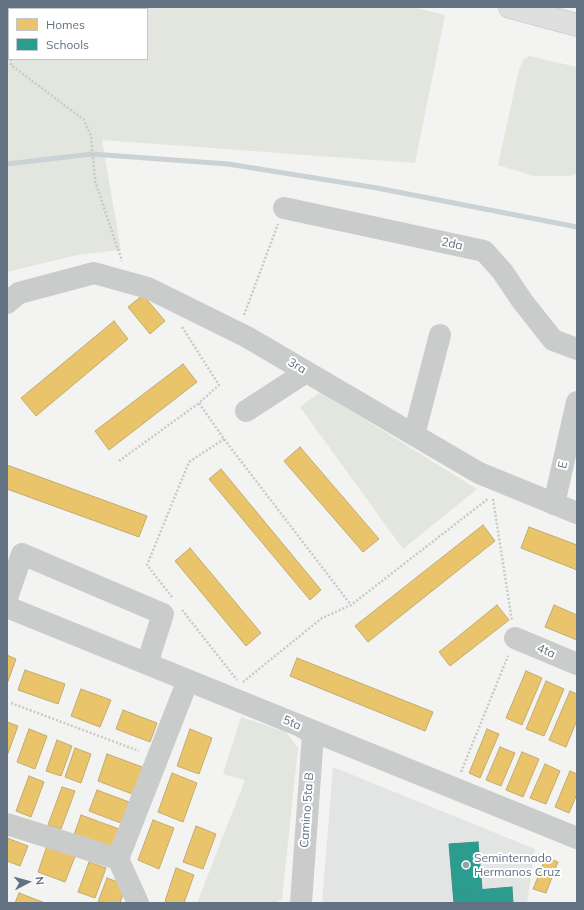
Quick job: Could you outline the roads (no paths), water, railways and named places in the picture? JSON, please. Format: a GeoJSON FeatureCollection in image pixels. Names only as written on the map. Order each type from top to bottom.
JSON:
{"type":"FeatureCollection","features":[{"type":"Feature","properties":{"kind":"main road"},"geometry":{"type":"LineString","coordinates":[[510,7],[577,25]]}},
{"type":"Feature","properties":{"kind":"street","name":"2da"},"geometry":{"type":"LineString","coordinates":[[284,208],[484,251],[502,271],[523,302],[553,340],[577,349]]}},
{"type":"Feature","properties":{"kind":"street","name":"3ra"},"geometry":{"type":"LineString","coordinates":[[7,303],[19,293],[94,273],[148,288],[237,332],[479,473],[577,513]]}},
{"type":"Feature","properties":{"kind":"street"},"geometry":{"type":"LineString","coordinates":[[414,435],[440,335]]}},
{"type":"Feature","properties":{"kind":"street"},"geometry":{"type":"LineString","coordinates":[[246,411],[306,372]]}},
{"type":"Feature","properties":{"kind":"street","name":"E"},"geometry":{"type":"LineString","coordinates":[[554,504],[577,402]]}},
{"type":"Feature","properties":{"kind":"street"},"geometry":{"type":"LineString","coordinates":[[7,598],[22,554],[163,614],[147,664]]}},
{"type":"Feature","properties":{"kind":"street","name":"5ta"},"geometry":{"type":"LineString","coordinates":[[7,607],[577,838]]}},
{"type":"Feature","properties":{"kind":"street","name":"4ta"},"geometry":{"type":"LineString","coordinates":[[515,638],[577,664]]}},
{"type":"Feature","properties":{"kind":"street"},"geometry":{"type":"LineString","coordinates":[[138,903],[118,859],[188,680]]}},
{"type":"Feature","properties":{"kind":"street","name":"Camino 5ta B"},"geometry":{"type":"LineString","coordinates":[[298,725],[312,734],[301,903]]}},
{"type":"Feature","properties":{"kind":"street"},"geometry":{"type":"LineString","coordinates":[[7,824],[118,859]]}},
{"type":"Feature","properties":{"kind":"waterway"},"geometry":{"type":"LineString","coordinates":[[7,164],[92,154],[228,164],[377,188],[577,227]]}},
{"type":"Feature","properties":{"kind":"place","name":"Seminternado Hermanos Cruz"},"geometry":{"type":"Point","coordinates":[466,865]}}]}
